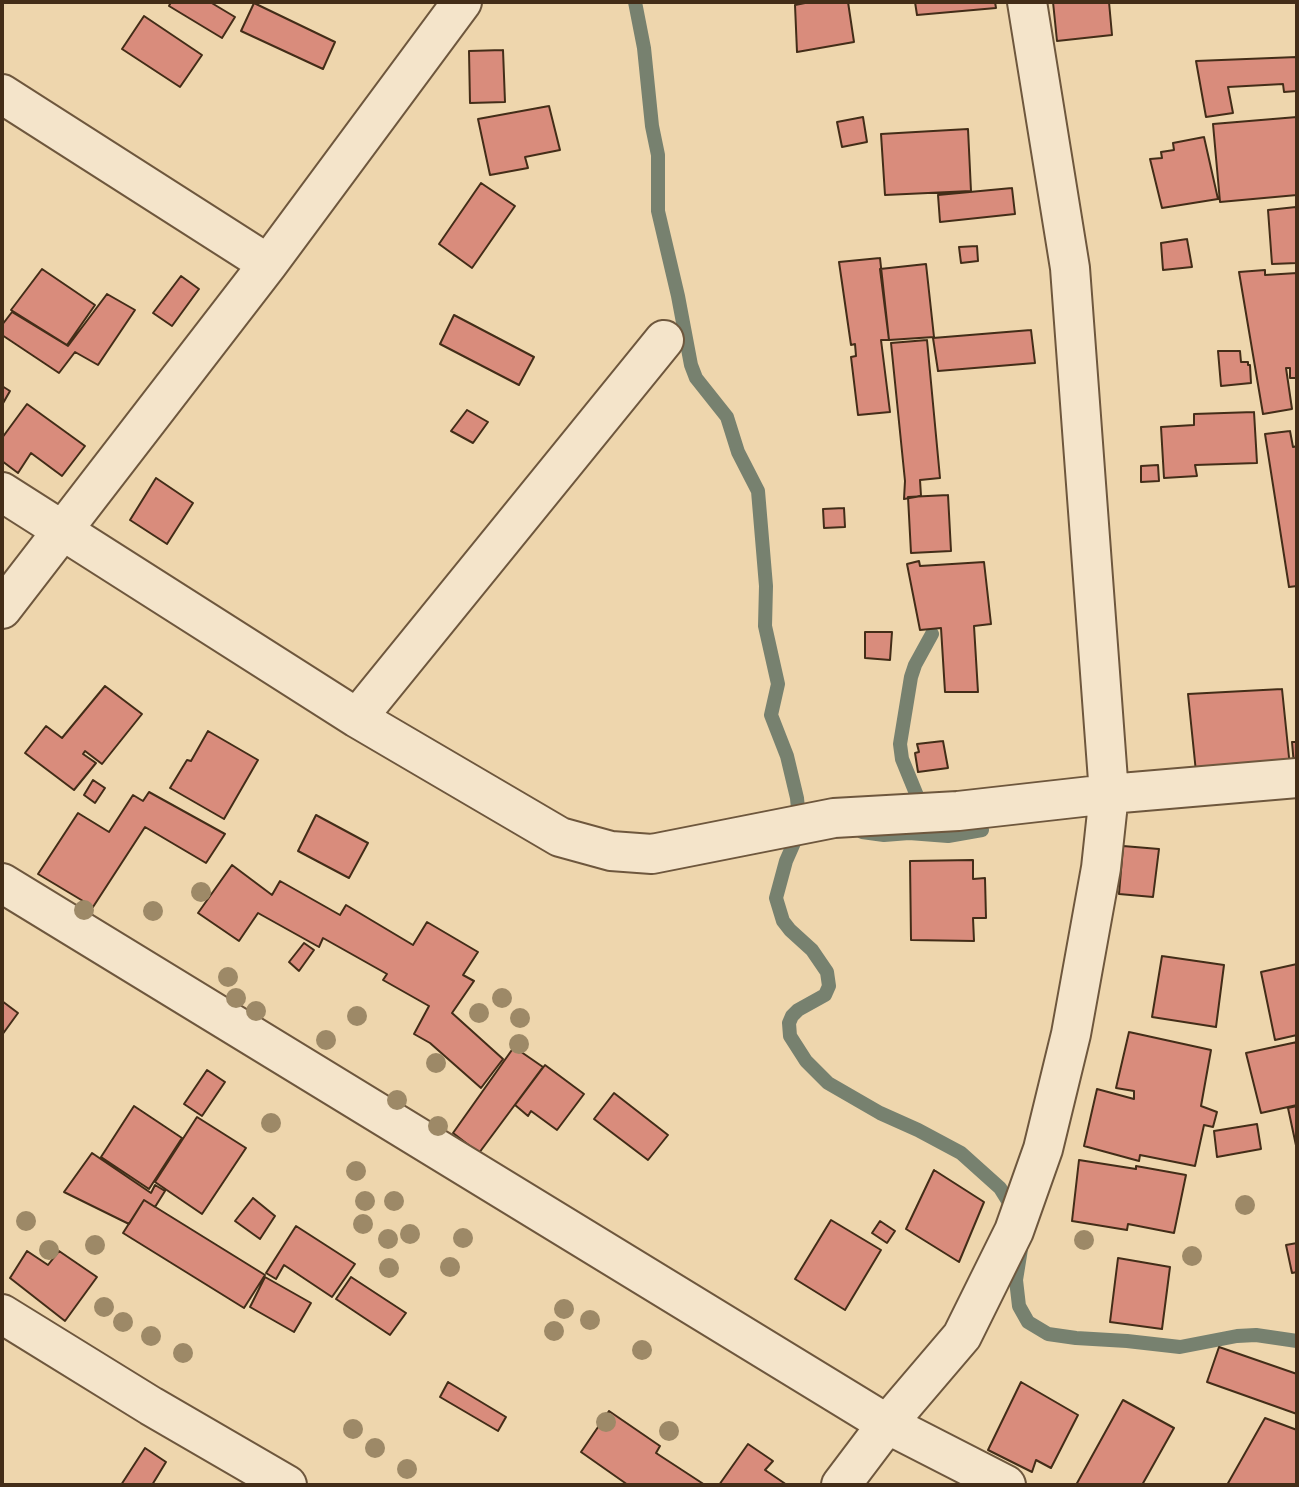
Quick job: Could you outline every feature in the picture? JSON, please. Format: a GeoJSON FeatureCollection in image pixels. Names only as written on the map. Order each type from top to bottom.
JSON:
{"type":"FeatureCollection","features":[{"type":"Feature","properties":{"kind":"street"},"geometry":{"type":"LineString","coordinates":[[2,609],[268,264],[462,2]]}},
{"type":"Feature","properties":{"kind":"street"},"geometry":{"type":"LineString","coordinates":[[841,1485],[887,1423],[962,1336],[1014,1231],[1043,1149],[1071,1034],[1101,868],[1110,794],[1070,268],[1027,2]]}},
{"type":"Feature","properties":{"kind":"street"},"geometry":{"type":"LineString","coordinates":[[2,94],[268,264]]}},
{"type":"Feature","properties":{"kind":"street"},"geometry":{"type":"LineString","coordinates":[[357,718],[664,341]]}},
{"type":"Feature","properties":{"kind":"street"},"geometry":{"type":"LineString","coordinates":[[2,492],[357,718],[560,837],[611,851],[652,854],[834,818],[958,811],[1110,794],[1297,778]]}},
{"type":"Feature","properties":{"kind":"street"},"geometry":{"type":"LineString","coordinates":[[2,883],[887,1423],[1006,1485]]}},
{"type":"Feature","properties":{"kind":"street"},"geometry":{"type":"LineString","coordinates":[[2,1314],[151,1406],[287,1485]]}},
{"type":"Feature","properties":{"kind":"building"},"geometry":{"type":"Polygon","coordinates":[[[171,2],[210,2],[235,17],[222,38],[169,6],[171,2]]]}},
{"type":"Feature","properties":{"kind":"building"},"geometry":{"type":"Polygon","coordinates":[[[810,2],[848,2],[854,42],[797,52],[795,5],[810,2]]]}},
{"type":"Feature","properties":{"kind":"building"},"geometry":{"type":"Polygon","coordinates":[[[915,2],[995,2],[996,8],[917,15],[915,2]]]}},
{"type":"Feature","properties":{"kind":"building"},"geometry":{"type":"Polygon","coordinates":[[[1053,2],[1109,2],[1112,35],[1057,41],[1053,2]]]}},
{"type":"Feature","properties":{"kind":"building"},"geometry":{"type":"Polygon","coordinates":[[[254,3],[335,42],[323,69],[241,31],[254,3]]]}},
{"type":"Feature","properties":{"kind":"building"},"geometry":{"type":"Polygon","coordinates":[[[144,16],[202,55],[180,87],[122,49],[144,16]]]}},
{"type":"Feature","properties":{"kind":"building"},"geometry":{"type":"Polygon","coordinates":[[[503,50],[505,102],[470,103],[469,51],[503,50]]]}},
{"type":"Feature","properties":{"kind":"building"},"geometry":{"type":"Polygon","coordinates":[[[1297,57],[1297,91],[1284,92],[1283,84],[1228,87],[1233,113],[1206,117],[1196,61],[1297,57]]]}},
{"type":"Feature","properties":{"kind":"building"},"geometry":{"type":"Polygon","coordinates":[[[549,106],[560,150],[525,157],[528,168],[490,175],[478,119],[549,106]]]}},
{"type":"Feature","properties":{"kind":"building"},"geometry":{"type":"Polygon","coordinates":[[[863,117],[867,142],[842,147],[837,122],[863,117]]]}},
{"type":"Feature","properties":{"kind":"building"},"geometry":{"type":"Polygon","coordinates":[[[1297,117],[1297,195],[1220,202],[1213,124],[1297,117]]]}},
{"type":"Feature","properties":{"kind":"building"},"geometry":{"type":"Polygon","coordinates":[[[968,129],[971,191],[885,195],[881,134],[968,129]]]}},
{"type":"Feature","properties":{"kind":"building"},"geometry":{"type":"Polygon","coordinates":[[[1204,137],[1218,199],[1162,208],[1150,159],[1162,158],[1161,152],[1174,150],[1173,143],[1204,137]]]}},
{"type":"Feature","properties":{"kind":"building"},"geometry":{"type":"Polygon","coordinates":[[[481,183],[515,206],[472,268],[439,244],[481,183]]]}},
{"type":"Feature","properties":{"kind":"building"},"geometry":{"type":"Polygon","coordinates":[[[1012,188],[1015,214],[940,222],[938,195],[1012,188]]]}},
{"type":"Feature","properties":{"kind":"building"},"geometry":{"type":"Polygon","coordinates":[[[1296,207],[1297,263],[1272,264],[1268,210],[1296,207]]]}},
{"type":"Feature","properties":{"kind":"building"},"geometry":{"type":"Polygon","coordinates":[[[1187,239],[1192,267],[1163,270],[1161,243],[1187,239]]]}},
{"type":"Feature","properties":{"kind":"building"},"geometry":{"type":"Polygon","coordinates":[[[977,246],[978,261],[961,263],[959,247],[977,246]]]}},
{"type":"Feature","properties":{"kind":"building"},"geometry":{"type":"Polygon","coordinates":[[[880,258],[889,340],[881,340],[890,412],[858,415],[851,357],[856,356],[855,344],[851,345],[839,262],[880,258]]]}},
{"type":"Feature","properties":{"kind":"building"},"geometry":{"type":"Polygon","coordinates":[[[926,264],[934,337],[889,340],[880,269],[926,264]]]}},
{"type":"Feature","properties":{"kind":"building"},"geometry":{"type":"Polygon","coordinates":[[[42,269],[95,305],[67,345],[11,310],[42,269]]]}},
{"type":"Feature","properties":{"kind":"building"},"geometry":{"type":"Polygon","coordinates":[[[1265,270],[1265,275],[1297,273],[1297,378],[1290,378],[1290,368],[1286,368],[1292,409],[1263,414],[1239,272],[1265,270]]]}},
{"type":"Feature","properties":{"kind":"building"},"geometry":{"type":"Polygon","coordinates":[[[181,276],[199,289],[172,326],[153,313],[181,276]]]}},
{"type":"Feature","properties":{"kind":"building"},"geometry":{"type":"Polygon","coordinates":[[[107,294],[135,310],[98,365],[75,352],[59,373],[2,335],[2,325],[12,312],[68,346],[107,294]]]}},
{"type":"Feature","properties":{"kind":"building"},"geometry":{"type":"Polygon","coordinates":[[[454,315],[534,357],[519,385],[440,344],[454,315]]]}},
{"type":"Feature","properties":{"kind":"building"},"geometry":{"type":"Polygon","coordinates":[[[1031,330],[1035,363],[938,371],[933,338],[1031,330]]]}},
{"type":"Feature","properties":{"kind":"building"},"geometry":{"type":"Polygon","coordinates":[[[927,340],[940,478],[920,480],[921,496],[904,499],[905,481],[891,343],[927,340]]]}},
{"type":"Feature","properties":{"kind":"building"},"geometry":{"type":"Polygon","coordinates":[[[1218,351],[1240,351],[1241,362],[1248,362],[1250,365],[1251,383],[1221,386],[1218,351]]]}},
{"type":"Feature","properties":{"kind":"building"},"geometry":{"type":"Polygon","coordinates":[[[2,386],[10,391],[2,405],[2,386]]]}},
{"type":"Feature","properties":{"kind":"building"},"geometry":{"type":"Polygon","coordinates":[[[27,404],[85,446],[62,476],[31,453],[18,473],[2,461],[2,438],[27,404]]]}},
{"type":"Feature","properties":{"kind":"building"},"geometry":{"type":"Polygon","coordinates":[[[467,410],[488,422],[473,443],[451,431],[467,410]]]}},
{"type":"Feature","properties":{"kind":"building"},"geometry":{"type":"Polygon","coordinates":[[[1254,412],[1257,463],[1195,465],[1197,476],[1164,478],[1161,427],[1194,425],[1194,414],[1254,412]]]}},
{"type":"Feature","properties":{"kind":"building"},"geometry":{"type":"Polygon","coordinates":[[[1290,431],[1293,447],[1297,446],[1297,586],[1289,587],[1265,434],[1290,431]]]}},
{"type":"Feature","properties":{"kind":"building"},"geometry":{"type":"Polygon","coordinates":[[[1158,465],[1159,481],[1141,482],[1141,466],[1158,465]]]}},
{"type":"Feature","properties":{"kind":"building"},"geometry":{"type":"Polygon","coordinates":[[[156,478],[193,503],[167,544],[130,520],[156,478]]]}},
{"type":"Feature","properties":{"kind":"building"},"geometry":{"type":"Polygon","coordinates":[[[948,495],[951,551],[911,553],[908,497],[948,495]]]}},
{"type":"Feature","properties":{"kind":"building"},"geometry":{"type":"Polygon","coordinates":[[[844,508],[845,527],[824,528],[823,509],[844,508]]]}},
{"type":"Feature","properties":{"kind":"building"},"geometry":{"type":"Polygon","coordinates":[[[919,561],[920,566],[984,562],[991,624],[974,626],[978,692],[945,692],[941,628],[920,630],[907,564],[919,561]]]}},
{"type":"Feature","properties":{"kind":"building"},"geometry":{"type":"Polygon","coordinates":[[[865,632],[892,632],[890,660],[865,658],[865,632]]]}},
{"type":"Feature","properties":{"kind":"building"},"geometry":{"type":"Polygon","coordinates":[[[105,686],[142,714],[102,764],[85,751],[83,754],[96,763],[74,790],[25,753],[46,726],[62,738],[105,686]]]}},
{"type":"Feature","properties":{"kind":"building"},"geometry":{"type":"Polygon","coordinates":[[[1282,689],[1290,767],[1196,772],[1188,694],[1282,689]]]}},
{"type":"Feature","properties":{"kind":"building"},"geometry":{"type":"Polygon","coordinates":[[[208,731],[258,760],[224,819],[170,788],[187,760],[191,761],[208,731]]]}},
{"type":"Feature","properties":{"kind":"building"},"geometry":{"type":"Polygon","coordinates":[[[943,741],[948,768],[918,772],[915,753],[919,752],[917,744],[943,741]]]}},
{"type":"Feature","properties":{"kind":"building"},"geometry":{"type":"Polygon","coordinates":[[[1292,742],[1297,742],[1297,765],[1294,765],[1292,742]]]}},
{"type":"Feature","properties":{"kind":"building"},"geometry":{"type":"Polygon","coordinates":[[[93,780],[105,788],[95,803],[84,795],[93,780]]]}},
{"type":"Feature","properties":{"kind":"building"},"geometry":{"type":"Polygon","coordinates":[[[149,792],[225,834],[206,863],[145,827],[93,907],[38,874],[78,813],[109,832],[133,795],[143,801],[149,792]]]}},
{"type":"Feature","properties":{"kind":"building"},"geometry":{"type":"Polygon","coordinates":[[[316,815],[368,843],[349,878],[298,851],[316,815]]]}},
{"type":"Feature","properties":{"kind":"building"},"geometry":{"type":"Polygon","coordinates":[[[1123,846],[1159,849],[1153,897],[1119,894],[1123,846]]]}},
{"type":"Feature","properties":{"kind":"building"},"geometry":{"type":"Polygon","coordinates":[[[973,860],[973,879],[985,878],[986,918],[973,918],[974,941],[911,940],[910,861],[973,860]]]}},
{"type":"Feature","properties":{"kind":"building"},"geometry":{"type":"Polygon","coordinates":[[[232,865],[272,895],[280,881],[340,915],[346,905],[413,945],[427,922],[478,952],[463,975],[474,981],[452,1013],[503,1059],[481,1088],[430,1043],[414,1034],[429,1006],[383,980],[387,974],[323,938],[319,947],[258,913],[239,941],[198,913],[232,865]]]}},
{"type":"Feature","properties":{"kind":"building"},"geometry":{"type":"Polygon","coordinates":[[[304,943],[314,950],[299,971],[289,962],[304,943]]]}},
{"type":"Feature","properties":{"kind":"building"},"geometry":{"type":"Polygon","coordinates":[[[1162,956],[1224,965],[1216,1027],[1152,1017],[1162,956]]]}},
{"type":"Feature","properties":{"kind":"building"},"geometry":{"type":"Polygon","coordinates":[[[1297,964],[1297,1035],[1275,1040],[1261,972],[1297,964]]]}},
{"type":"Feature","properties":{"kind":"building"},"geometry":{"type":"Polygon","coordinates":[[[2,1001],[18,1013],[2,1035],[2,1001]]]}},
{"type":"Feature","properties":{"kind":"building"},"geometry":{"type":"Polygon","coordinates":[[[1129,1032],[1211,1050],[1201,1106],[1217,1112],[1213,1127],[1204,1125],[1195,1166],[1140,1155],[1139,1161],[1084,1146],[1097,1089],[1134,1099],[1134,1091],[1116,1088],[1129,1032]]]}},
{"type":"Feature","properties":{"kind":"building"},"geometry":{"type":"Polygon","coordinates":[[[1297,1042],[1297,1105],[1261,1113],[1246,1053],[1297,1042]]]}},
{"type":"Feature","properties":{"kind":"building"},"geometry":{"type":"Polygon","coordinates":[[[514,1047],[543,1067],[479,1153],[453,1133],[514,1047]]]}},
{"type":"Feature","properties":{"kind":"building"},"geometry":{"type":"Polygon","coordinates":[[[545,1065],[584,1094],[557,1130],[531,1111],[528,1116],[515,1105],[545,1065]]]}},
{"type":"Feature","properties":{"kind":"building"},"geometry":{"type":"Polygon","coordinates":[[[207,1070],[225,1082],[202,1116],[184,1104],[207,1070]]]}},
{"type":"Feature","properties":{"kind":"building"},"geometry":{"type":"Polygon","coordinates":[[[614,1093],[668,1135],[648,1160],[594,1119],[614,1093]]]}},
{"type":"Feature","properties":{"kind":"building"},"geometry":{"type":"Polygon","coordinates":[[[134,1106],[182,1138],[149,1189],[101,1157],[134,1106]]]}},
{"type":"Feature","properties":{"kind":"building"},"geometry":{"type":"Polygon","coordinates":[[[1297,1106],[1297,1150],[1288,1108],[1297,1106]]]}},
{"type":"Feature","properties":{"kind":"building"},"geometry":{"type":"Polygon","coordinates":[[[197,1117],[246,1148],[202,1214],[155,1182],[197,1117]]]}},
{"type":"Feature","properties":{"kind":"building"},"geometry":{"type":"Polygon","coordinates":[[[1257,1124],[1261,1149],[1217,1157],[1214,1131],[1257,1124]]]}},
{"type":"Feature","properties":{"kind":"building"},"geometry":{"type":"Polygon","coordinates":[[[92,1153],[151,1193],[155,1185],[165,1191],[155,1207],[144,1200],[129,1224],[64,1192],[92,1153]]]}},
{"type":"Feature","properties":{"kind":"building"},"geometry":{"type":"Polygon","coordinates":[[[1079,1160],[1186,1175],[1174,1233],[1128,1224],[1127,1230],[1072,1221],[1079,1160]]]}},
{"type":"Feature","properties":{"kind":"building"},"geometry":{"type":"Polygon","coordinates":[[[934,1170],[984,1202],[959,1262],[906,1229],[934,1170]]]}},
{"type":"Feature","properties":{"kind":"building"},"geometry":{"type":"Polygon","coordinates":[[[253,1198],[275,1216],[260,1239],[235,1221],[253,1198]]]}},
{"type":"Feature","properties":{"kind":"building"},"geometry":{"type":"Polygon","coordinates":[[[144,1200],[265,1275],[244,1308],[123,1233],[144,1200]]]}},
{"type":"Feature","properties":{"kind":"building"},"geometry":{"type":"Polygon","coordinates":[[[831,1220],[881,1250],[845,1310],[795,1279],[831,1220]]]}},
{"type":"Feature","properties":{"kind":"building"},"geometry":{"type":"Polygon","coordinates":[[[880,1221],[895,1231],[887,1243],[872,1233],[880,1221]]]}},
{"type":"Feature","properties":{"kind":"building"},"geometry":{"type":"Polygon","coordinates":[[[296,1226],[355,1264],[332,1297],[284,1265],[276,1279],[266,1273],[296,1226]]]}},
{"type":"Feature","properties":{"kind":"building"},"geometry":{"type":"Polygon","coordinates":[[[1297,1243],[1297,1272],[1292,1273],[1286,1245],[1297,1243]]]}},
{"type":"Feature","properties":{"kind":"building"},"geometry":{"type":"Polygon","coordinates":[[[27,1251],[48,1265],[59,1251],[97,1277],[65,1321],[10,1278],[27,1251]]]}},
{"type":"Feature","properties":{"kind":"building"},"geometry":{"type":"Polygon","coordinates":[[[1118,1258],[1170,1267],[1162,1329],[1110,1322],[1118,1258]]]}},
{"type":"Feature","properties":{"kind":"building"},"geometry":{"type":"Polygon","coordinates":[[[265,1277],[311,1303],[294,1332],[250,1307],[265,1277]]]}},
{"type":"Feature","properties":{"kind":"building"},"geometry":{"type":"Polygon","coordinates":[[[351,1277],[406,1313],[390,1335],[336,1299],[351,1277]]]}},
{"type":"Feature","properties":{"kind":"building"},"geometry":{"type":"Polygon","coordinates":[[[1219,1347],[1297,1374],[1297,1414],[1207,1382],[1219,1347]]]}},
{"type":"Feature","properties":{"kind":"building"},"geometry":{"type":"Polygon","coordinates":[[[448,1382],[506,1417],[498,1431],[440,1397],[448,1382]]]}},
{"type":"Feature","properties":{"kind":"building"},"geometry":{"type":"Polygon","coordinates":[[[1021,1382],[1078,1415],[1051,1468],[1036,1460],[1032,1472],[988,1450],[1021,1382]]]}},
{"type":"Feature","properties":{"kind":"building"},"geometry":{"type":"Polygon","coordinates":[[[1123,1400],[1174,1428],[1142,1485],[1076,1485],[1123,1400]]]}},
{"type":"Feature","properties":{"kind":"building"},"geometry":{"type":"Polygon","coordinates":[[[609,1411],[660,1446],[656,1453],[705,1485],[628,1485],[581,1452],[609,1411]]]}},
{"type":"Feature","properties":{"kind":"building"},"geometry":{"type":"Polygon","coordinates":[[[1265,1418],[1297,1430],[1296,1485],[1227,1485],[1265,1418]]]}},
{"type":"Feature","properties":{"kind":"building"},"geometry":{"type":"Polygon","coordinates":[[[748,1444],[773,1461],[765,1470],[787,1485],[719,1485],[748,1444]]]}},
{"type":"Feature","properties":{"kind":"building"},"geometry":{"type":"Polygon","coordinates":[[[145,1448],[166,1462],[152,1485],[121,1485],[145,1448]]]}},
{"type":"Feature","properties":{"kind":"waterway"},"geometry":{"type":"LineString","coordinates":[[635,2],[658,155],[658,211],[691,365],[696,378],[727,417],[738,452],[758,491],[766,586],[765,626],[778,684],[771,715],[787,756],[799,819],[797,836],[786,861],[776,898],[783,921],[812,950],[827,972],[829,986],[825,995],[792,1016],[789,1023],[790,1036],[806,1061],[828,1083],[880,1113],[961,1153],[1000,1188],[1015,1212]]}},
{"type":"Feature","properties":{"kind":"waterway"},"geometry":{"type":"LineString","coordinates":[[909,833],[922,818],[922,808],[902,759],[900,744],[911,677],[932,634]]}},
{"type":"Feature","properties":{"kind":"waterway"},"geometry":{"type":"LineString","coordinates":[[862,832],[948,836],[982,830]]}},
{"type":"Feature","properties":{"kind":"waterway"},"geometry":{"type":"LineString","coordinates":[[1021,1249],[1016,1280],[1019,1306],[1028,1322],[1048,1334],[1180,1347],[1256,1335],[1297,1341]]}}]}
